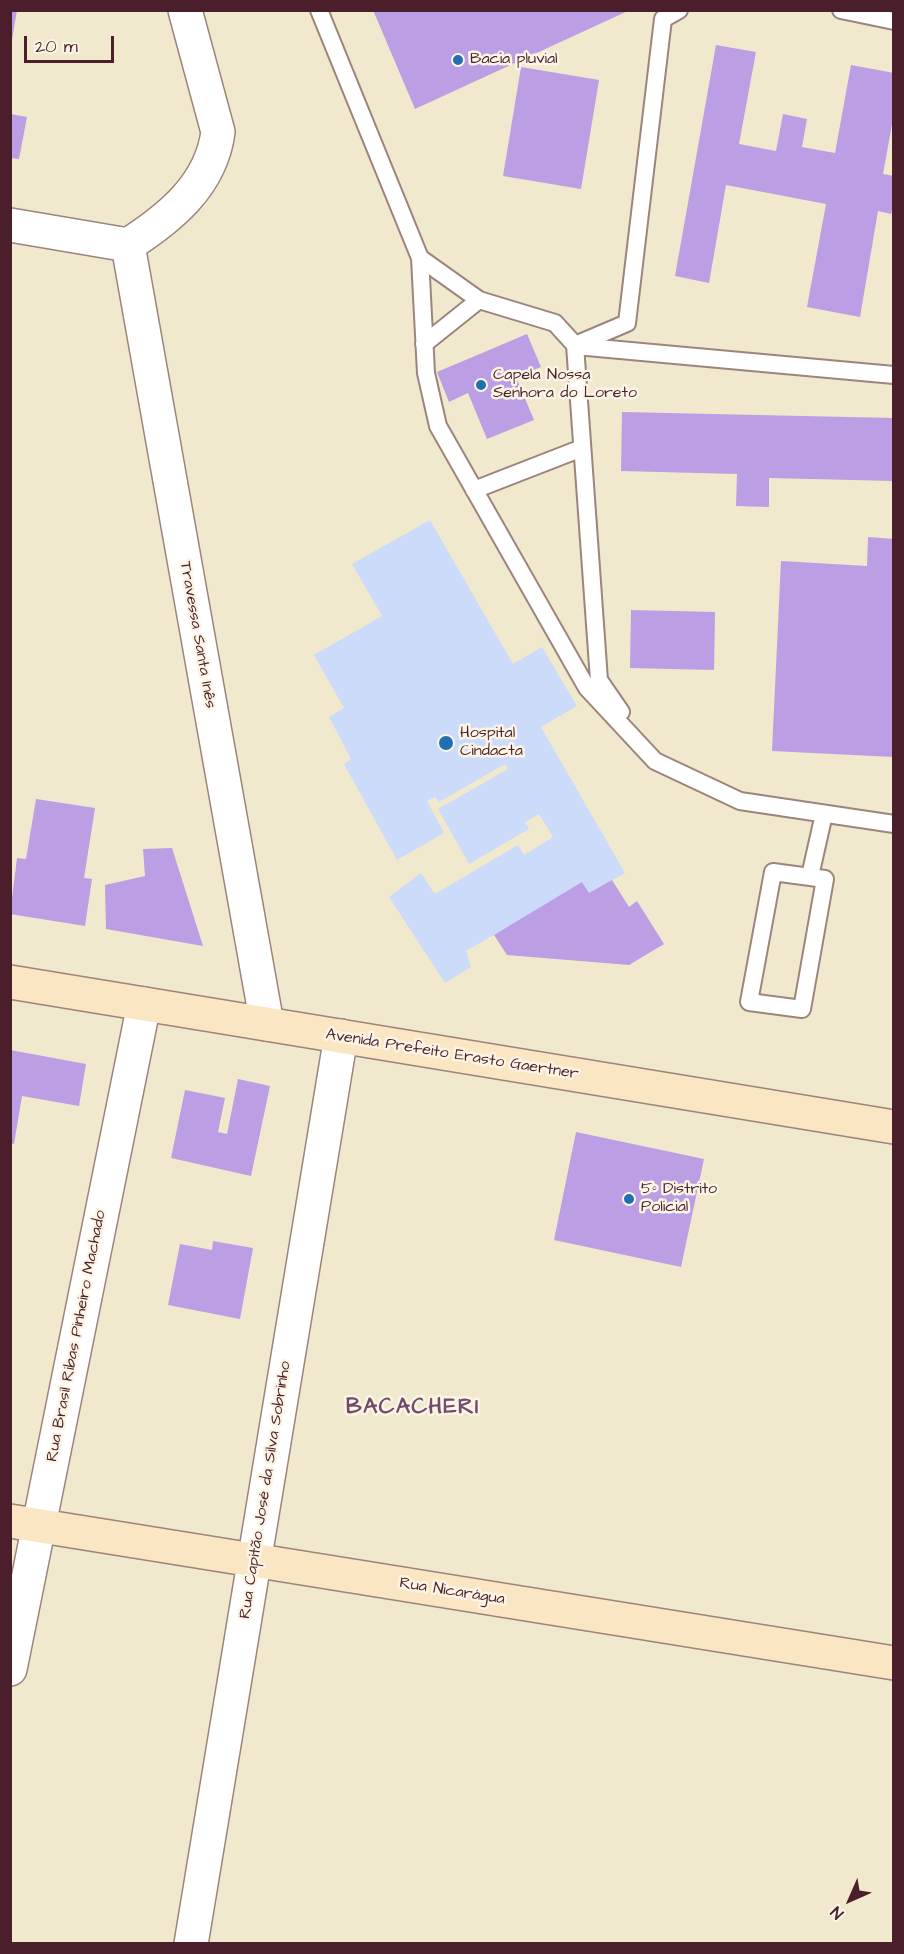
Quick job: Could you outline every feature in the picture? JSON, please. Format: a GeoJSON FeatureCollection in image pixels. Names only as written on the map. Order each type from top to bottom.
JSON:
{"type":"FeatureCollection","features":[{"type":"Feature","properties":{"kind":"main road","name":"Avenida Prefeito Erasto Gaertner"},"geometry":{"type":"LineString","coordinates":[[10,982],[894,1127]]}},
{"type":"Feature","properties":{"kind":"main road","name":"Rua Nicarágua"},"geometry":{"type":"LineString","coordinates":[[25,1523],[894,1663]]}},
{"type":"Feature","properties":{"kind":"street"},"geometry":{"type":"LineString","coordinates":[[10,225],[128,245],[160,224],[186,199],[202,178],[215,152],[218,132],[185,10]]}},
{"type":"Feature","properties":{"kind":"street","name":"Travessa Santa Inês"},"geometry":{"type":"LineString","coordinates":[[128,245],[267,1024]]}},
{"type":"Feature","properties":{"kind":"street","name":"Rua Brasil Ribas Pinheiro Machado"},"geometry":{"type":"LineString","coordinates":[[10,1669],[25,1523],[144,1004]]}},
{"type":"Feature","properties":{"kind":"street","name":"Rua Capitão José da Silva Sobrinho"},"geometry":{"type":"LineString","coordinates":[[192,1944],[341,1036]]}},
{"type":"Feature","properties":{"kind":"lane"},"geometry":{"type":"LineString","coordinates":[[319,10],[420,258],[426,373],[438,426],[587,688],[655,762],[740,801],[894,825]]}},
{"type":"Feature","properties":{"kind":"lane"},"geometry":{"type":"LineString","coordinates":[[575,345],[627,323],[663,19],[679,10]]}},
{"type":"Feature","properties":{"kind":"lane"},"geometry":{"type":"LineString","coordinates":[[841,10],[894,21]]}},
{"type":"Feature","properties":{"kind":"lane"},"geometry":{"type":"LineString","coordinates":[[420,258],[479,300],[555,323],[575,345],[599,680],[655,762]]}},
{"type":"Feature","properties":{"kind":"lane"},"geometry":{"type":"LineString","coordinates":[[424,344],[479,300]]}},
{"type":"Feature","properties":{"kind":"lane"},"geometry":{"type":"LineString","coordinates":[[575,345],[894,375]]}},
{"type":"Feature","properties":{"kind":"lane"},"geometry":{"type":"LineString","coordinates":[[474,489],[582,447]]}},
{"type":"Feature","properties":{"kind":"lane"},"geometry":{"type":"LineString","coordinates":[[810,876],[824,814]]}},
{"type":"Feature","properties":{"kind":"lane"},"geometry":{"type":"LineString","coordinates":[[773,872],[810,876],[825,879],[802,1009],[749,1002],[773,872]]}},
{"type":"Feature","properties":{"kind":"shaded area","name":"Hospital Cindacta"},"geometry":{"type":"Polygon","coordinates":[[[430,520],[513,664],[542,647],[577,706],[541,727],[625,873],[589,893],[494,935],[466,951],[471,967],[445,983],[389,897],[421,873],[435,894],[518,845],[524,855],[553,837],[539,814],[525,822],[529,829],[469,864],[438,809],[508,769],[505,764],[439,802],[435,797],[427,801],[444,833],[397,860],[344,764],[351,759],[329,717],[344,708],[314,655],[382,616],[352,564],[430,520]]]}},
{"type":"Feature","properties":{"kind":"building"},"geometry":{"type":"Polygon","coordinates":[[[10,10],[17,10],[12,40],[10,40],[10,10]]]}},
{"type":"Feature","properties":{"kind":"building","name":"Bacia pluvial"},"geometry":{"type":"Polygon","coordinates":[[[373,10],[630,10],[415,109],[373,10]]]}},
{"type":"Feature","properties":{"kind":"building"},"geometry":{"type":"Polygon","coordinates":[[[716,45],[756,52],[739,144],[776,151],[783,114],[807,119],[802,147],[835,153],[851,65],[894,73],[894,113],[883,174],[894,176],[894,202],[891,214],[878,211],[860,317],[807,307],[826,204],[726,185],[709,283],[675,276],[716,45]]]}},
{"type":"Feature","properties":{"kind":"building"},"geometry":{"type":"Polygon","coordinates":[[[521,67],[599,80],[581,189],[503,176],[521,67]]]}},
{"type":"Feature","properties":{"kind":"building"},"geometry":{"type":"Polygon","coordinates":[[[10,114],[27,117],[19,159],[10,158],[10,114]]]}},
{"type":"Feature","properties":{"kind":"building","name":"Capela Nossa Senhora do Loreto"},"geometry":{"type":"Polygon","coordinates":[[[527,334],[541,367],[516,377],[534,420],[487,439],[468,393],[449,402],[437,372],[527,334]]]}},
{"type":"Feature","properties":{"kind":"building"},"geometry":{"type":"Polygon","coordinates":[[[622,412],[894,418],[894,481],[769,478],[769,507],[736,506],[737,474],[621,471],[622,412]]]}},
{"type":"Feature","properties":{"kind":"building"},"geometry":{"type":"Polygon","coordinates":[[[868,537],[894,539],[894,757],[772,751],[781,561],[867,566],[868,537]]]}},
{"type":"Feature","properties":{"kind":"building"},"geometry":{"type":"Polygon","coordinates":[[[631,610],[715,612],[714,670],[630,668],[631,610]]]}},
{"type":"Feature","properties":{"kind":"building"},"geometry":{"type":"Polygon","coordinates":[[[36,799],[95,808],[84,878],[92,879],[85,926],[10,914],[17,858],[26,859],[36,799]]]}},
{"type":"Feature","properties":{"kind":"building"},"geometry":{"type":"Polygon","coordinates":[[[172,848],[203,946],[106,929],[105,885],[145,876],[143,849],[172,848]]]}},
{"type":"Feature","properties":{"kind":"building"},"geometry":{"type":"Polygon","coordinates":[[[612,880],[629,907],[637,901],[664,944],[629,965],[507,955],[494,935],[582,882],[589,893],[612,880]]]}},
{"type":"Feature","properties":{"kind":"building"},"geometry":{"type":"Polygon","coordinates":[[[10,1050],[86,1064],[79,1106],[22,1096],[14,1144],[10,1143],[10,1050]]]}},
{"type":"Feature","properties":{"kind":"building"},"geometry":{"type":"Polygon","coordinates":[[[238,1079],[270,1086],[251,1176],[171,1158],[185,1090],[225,1098],[218,1132],[227,1134],[238,1079]]]}},
{"type":"Feature","properties":{"kind":"building","name":"5º Distrito Policial"},"geometry":{"type":"Polygon","coordinates":[[[576,1132],[704,1159],[681,1267],[554,1240],[576,1132]]]}},
{"type":"Feature","properties":{"kind":"building"},"geometry":{"type":"Polygon","coordinates":[[[213,1241],[253,1248],[240,1319],[168,1305],[180,1244],[212,1250],[213,1241]]]}},
{"type":"Feature","properties":{"kind":"place","name":"Bacia pluvial"},"geometry":{"type":"Point","coordinates":[458,60]}},
{"type":"Feature","properties":{"kind":"place","name":"Capela Nossa Senhora do Loreto"},"geometry":{"type":"Point","coordinates":[481,385]}},
{"type":"Feature","properties":{"kind":"place","name":"Hospital Cindacta"},"geometry":{"type":"Point","coordinates":[446,743]}},
{"type":"Feature","properties":{"kind":"place","name":"5º Distrito Policial"},"geometry":{"type":"Point","coordinates":[629,1199]}},
{"type":"Feature","properties":{"kind":"district","name":"BACACHERI"},"geometry":{"type":"Point","coordinates":[413,1408]}}]}
